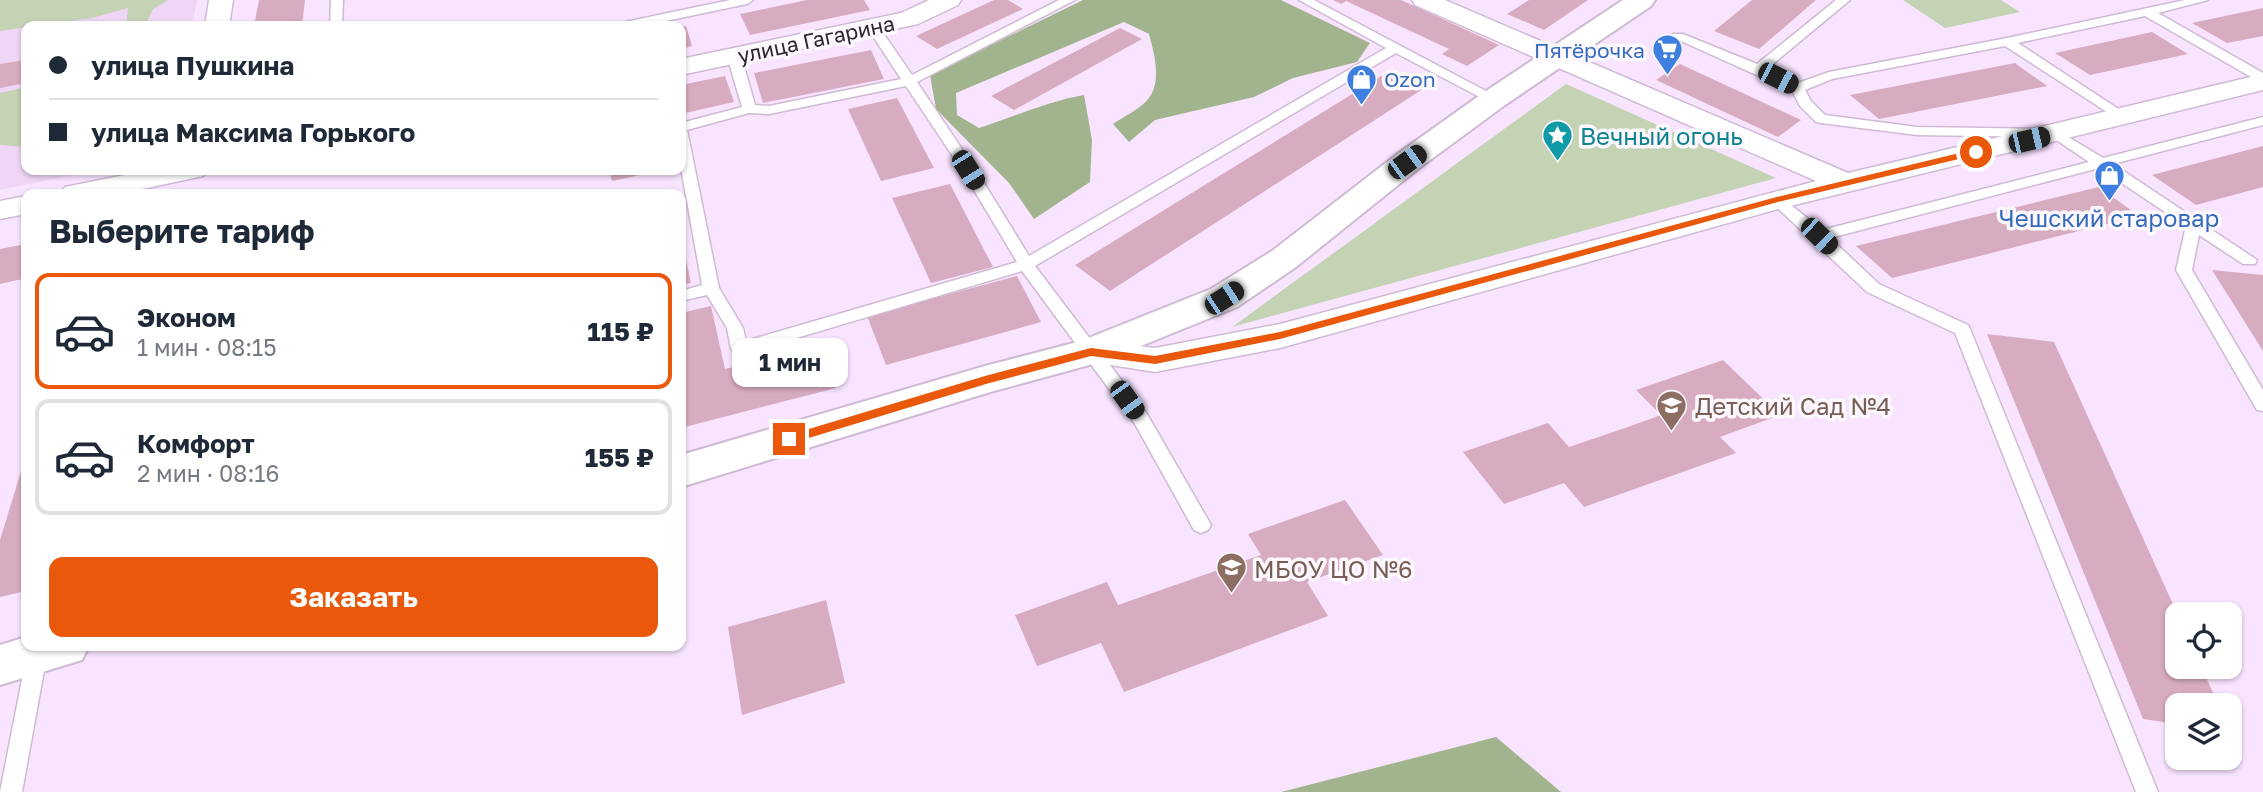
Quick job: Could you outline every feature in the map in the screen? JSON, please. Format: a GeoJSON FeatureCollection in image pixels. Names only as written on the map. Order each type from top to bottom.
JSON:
{"type":"FeatureCollection","features":[{"type":"Feature","properties":{"kind":"street"},"geometry":{"type":"LineString","coordinates":[[218,21],[221,0]]}},
{"type":"Feature","properties":{"kind":"street"},"geometry":{"type":"LineString","coordinates":[[1424,0],[1846,183]]}},
{"type":"Feature","properties":{"kind":"street"},"geometry":{"type":"LineString","coordinates":[[686,470],[985,380],[1091,352],[1224,298],[1284,259],[1407,162],[1494,99],[1641,0]]}},
{"type":"Feature","properties":{"kind":"street","name":"улица Гагарина"},"geometry":{"type":"LineString","coordinates":[[686,66],[909,19],[939,2]]}},
{"type":"Feature","properties":{"kind":"street"},"geometry":{"type":"LineString","coordinates":[[1091,352],[1155,360],[1280,335],[1776,200],[2263,80]]}},
{"type":"Feature","properties":{"kind":"street"},"geometry":{"type":"LineString","coordinates":[[100,189],[169,175]]}},
{"type":"Feature","properties":{"kind":"street"},"geometry":{"type":"LineString","coordinates":[[0,210],[21,206]]}},
{"type":"Feature","properties":{"kind":"lane"},"geometry":{"type":"LineString","coordinates":[[336,21],[337,0]]}},
{"type":"Feature","properties":{"kind":"lane"},"geometry":{"type":"LineString","coordinates":[[648,21],[747,0]]}},
{"type":"Feature","properties":{"kind":"lane"},"geometry":{"type":"LineString","coordinates":[[1305,0],[1494,99]]}},
{"type":"Feature","properties":{"kind":"lane"},"geometry":{"type":"LineString","coordinates":[[1759,69],[1844,0]]}},
{"type":"Feature","properties":{"kind":"lane"},"geometry":{"type":"LineString","coordinates":[[1797,88],[1829,76],[2007,42],[2202,0]]}},
{"type":"Feature","properties":{"kind":"lane"},"geometry":{"type":"LineString","coordinates":[[686,128],[749,109],[769,110],[909,81],[1059,2]]}},
{"type":"Feature","properties":{"kind":"lane"},"geometry":{"type":"LineString","coordinates":[[2147,12],[2263,80]]}},
{"type":"Feature","properties":{"kind":"lane"},"geometry":{"type":"LineString","coordinates":[[873,27],[968,170],[1026,265],[1141,419],[1201,525]]}},
{"type":"Feature","properties":{"kind":"lane"},"geometry":{"type":"LineString","coordinates":[[1678,37],[1759,69],[1797,88],[1805,103],[1821,119],[1917,131],[2055,133],[2249,260]]}},
{"type":"Feature","properties":{"kind":"lane"},"geometry":{"type":"LineString","coordinates":[[2007,42],[2121,117]]}},
{"type":"Feature","properties":{"kind":"lane"},"geometry":{"type":"LineString","coordinates":[[686,156],[711,288],[736,328],[739,349],[1026,265],[1396,48]]}},
{"type":"Feature","properties":{"kind":"lane"},"geometry":{"type":"LineString","coordinates":[[734,56],[749,109]]}},
{"type":"Feature","properties":{"kind":"lane"},"geometry":{"type":"LineString","coordinates":[[1819,236],[2263,121]]}},
{"type":"Feature","properties":{"kind":"lane"},"geometry":{"type":"LineString","coordinates":[[1776,200],[1819,236],[1873,288],[1962,329],[2147,792]]}},
{"type":"Feature","properties":{"kind":"lane"},"geometry":{"type":"LineString","coordinates":[[2194,224],[2184,270],[2263,405]]}},
{"type":"Feature","properties":{"kind":"lane"},"geometry":{"type":"LineString","coordinates":[[686,295],[711,288]]}},
{"type":"Feature","properties":{"kind":"lane"},"geometry":{"type":"LineString","coordinates":[[11,792],[34,655]]}},
{"type":"Feature","properties":{"kind":"shaded area"},"geometry":{"type":"Polygon","coordinates":[[[0,0],[197,0],[193,21],[21,21],[21,175],[73,175],[0,190],[0,0]]]}},
{"type":"Feature","properties":{"kind":"green space"},"geometry":{"type":"Polygon","coordinates":[[[0,0],[168,0],[153,9],[147,21],[127,21],[128,8],[71,21],[21,21],[21,28],[0,31],[0,0]]]}},
{"type":"Feature","properties":{"kind":"green space"},"geometry":{"type":"Polygon","coordinates":[[[1083,0],[1281,0],[1370,43],[1357,62],[1293,78],[1254,97],[1155,120],[1129,142],[1113,124],[1149,98],[1155,83],[1156,66],[1149,34],[1124,22],[956,93],[957,115],[979,128],[1044,105],[1084,95],[1092,140],[1090,182],[1034,219],[1009,183],[936,109],[930,75],[1083,0]]]}},
{"type":"Feature","properties":{"kind":"green space"},"geometry":{"type":"Polygon","coordinates":[[[1903,0],[2001,0],[2020,12],[1945,28],[1903,0]]]}},
{"type":"Feature","properties":{"kind":"green space"},"geometry":{"type":"Polygon","coordinates":[[[1566,84],[1776,178],[1232,327],[1566,84]]]}},
{"type":"Feature","properties":{"kind":"green space"},"geometry":{"type":"Polygon","coordinates":[[[21,88],[21,147],[0,145],[0,93],[21,88]]]}},
{"type":"Feature","properties":{"kind":"green space"},"geometry":{"type":"Polygon","coordinates":[[[1496,737],[1561,792],[1281,792],[1496,737]]]}},
{"type":"Feature","properties":{"kind":"building"},"geometry":{"type":"Polygon","coordinates":[[[259,0],[305,0],[303,21],[255,21],[259,0]]]}},
{"type":"Feature","properties":{"kind":"building"},"geometry":{"type":"Polygon","coordinates":[[[807,0],[864,0],[870,10],[750,35],[740,14],[807,0]]]}},
{"type":"Feature","properties":{"kind":"building"},"geometry":{"type":"Polygon","coordinates":[[[994,0],[1008,0],[1023,9],[937,49],[916,36],[994,0]]]}},
{"type":"Feature","properties":{"kind":"building"},"geometry":{"type":"Polygon","coordinates":[[[1333,0],[1401,0],[1499,45],[1467,66],[1442,54],[1449,49],[1346,1],[1341,4],[1333,0]]]}},
{"type":"Feature","properties":{"kind":"building"},"geometry":{"type":"Polygon","coordinates":[[[1529,0],[1588,0],[1544,30],[1507,14],[1529,0]]]}},
{"type":"Feature","properties":{"kind":"building"},"geometry":{"type":"Polygon","coordinates":[[[1752,0],[1816,0],[1759,49],[1714,31],[1752,0]]]}},
{"type":"Feature","properties":{"kind":"building"},"geometry":{"type":"Polygon","coordinates":[[[2263,8],[2263,36],[2227,43],[2192,23],[2263,8]]]}},
{"type":"Feature","properties":{"kind":"building"},"geometry":{"type":"Polygon","coordinates":[[[686,26],[692,46],[686,48],[686,26]]]}},
{"type":"Feature","properties":{"kind":"building"},"geometry":{"type":"Polygon","coordinates":[[[1120,28],[1142,39],[1014,110],[991,96],[1120,28]]]}},
{"type":"Feature","properties":{"kind":"building"},"geometry":{"type":"Polygon","coordinates":[[[2152,32],[2188,54],[2090,75],[2055,53],[2152,32]]]}},
{"type":"Feature","properties":{"kind":"building"},"geometry":{"type":"Polygon","coordinates":[[[871,50],[884,79],[763,103],[754,73],[871,50]]]}},
{"type":"Feature","properties":{"kind":"building"},"geometry":{"type":"Polygon","coordinates":[[[21,61],[21,84],[0,88],[0,64],[21,61]]]}},
{"type":"Feature","properties":{"kind":"building"},"geometry":{"type":"Polygon","coordinates":[[[2015,63],[2047,86],[1879,119],[1850,95],[2015,63]]]}},
{"type":"Feature","properties":{"kind":"building"},"geometry":{"type":"Polygon","coordinates":[[[1680,64],[1801,120],[1778,137],[1656,80],[1680,64]]]}},
{"type":"Feature","properties":{"kind":"building"},"geometry":{"type":"Polygon","coordinates":[[[1391,70],[1426,87],[1110,291],[1075,265],[1391,70]]]}},
{"type":"Feature","properties":{"kind":"building"},"geometry":{"type":"Polygon","coordinates":[[[725,76],[734,102],[686,113],[686,84],[725,76]]]}},
{"type":"Feature","properties":{"kind":"building"},"geometry":{"type":"Polygon","coordinates":[[[897,98],[934,168],[881,181],[848,109],[897,98]]]}},
{"type":"Feature","properties":{"kind":"building"},"geometry":{"type":"Polygon","coordinates":[[[2263,146],[2263,187],[2196,205],[2152,175],[2263,146]]]}},
{"type":"Feature","properties":{"kind":"building"},"geometry":{"type":"Polygon","coordinates":[[[610,175],[640,175],[612,181],[610,175]]]}},
{"type":"Feature","properties":{"kind":"building"},"geometry":{"type":"Polygon","coordinates":[[[950,184],[993,267],[931,283],[892,198],[950,184]]]}},
{"type":"Feature","properties":{"kind":"building"},"geometry":{"type":"Polygon","coordinates":[[[2099,187],[2139,216],[1892,278],[1856,246],[2099,187]]]}},
{"type":"Feature","properties":{"kind":"building"},"geometry":{"type":"Polygon","coordinates":[[[21,245],[21,279],[0,284],[0,249],[21,245]]]}},
{"type":"Feature","properties":{"kind":"building"},"geometry":{"type":"Polygon","coordinates":[[[686,260],[691,283],[686,284],[686,260]]]}},
{"type":"Feature","properties":{"kind":"building"},"geometry":{"type":"Polygon","coordinates":[[[2212,270],[2263,275],[2263,351],[2212,270]]]}},
{"type":"Feature","properties":{"kind":"building"},"geometry":{"type":"Polygon","coordinates":[[[1017,276],[1041,322],[886,365],[867,316],[1017,276]]]}},
{"type":"Feature","properties":{"kind":"building"},"geometry":{"type":"Polygon","coordinates":[[[711,306],[725,369],[823,344],[836,388],[686,427],[686,312],[711,306]]]}},
{"type":"Feature","properties":{"kind":"building"},"geometry":{"type":"Polygon","coordinates":[[[1987,334],[2054,342],[2172,602],[2165,602],[2165,679],[2207,679],[2213,693],[2165,693],[2165,722],[2143,719],[1987,334]]]}},
{"type":"Feature","properties":{"kind":"building","name":"Детский Сад №4"},"geometry":{"type":"Polygon","coordinates":[[[1723,360],[1780,415],[1720,437],[1736,453],[1584,507],[1564,483],[1504,504],[1463,452],[1548,423],[1569,447],[1625,428],[1661,415],[1636,390],[1723,360]]]}},
{"type":"Feature","properties":{"kind":"building"},"geometry":{"type":"Polygon","coordinates":[[[21,471],[21,592],[0,597],[0,540],[21,471]]]}},
{"type":"Feature","properties":{"kind":"building","name":"МБОУ ЦО №6"},"geometry":{"type":"Polygon","coordinates":[[[1345,500],[1383,555],[1307,582],[1328,616],[1124,692],[1101,643],[1037,666],[1015,615],[1107,582],[1118,605],[1261,555],[1248,534],[1345,500]]]}},
{"type":"Feature","properties":{"kind":"building"},"geometry":{"type":"Polygon","coordinates":[[[826,600],[845,683],[742,715],[728,627],[826,600]]]}},
{"type":"Feature","properties":{"kind":"place","name":"Пятёрочка"},"geometry":{"type":"Point","coordinates":[1668,77]}},
{"type":"Feature","properties":{"kind":"place","name":"Ozon"},"geometry":{"type":"Point","coordinates":[1361,106]}},
{"type":"Feature","properties":{"kind":"place","name":"Вечный огонь"},"geometry":{"type":"Point","coordinates":[1557,162]}},
{"type":"Feature","properties":{"kind":"place","name":"Чешский старовар"},"geometry":{"type":"Point","coordinates":[2109,202]}},
{"type":"Feature","properties":{"kind":"place","name":"Детский Сад №4"},"geometry":{"type":"Point","coordinates":[1672,432]}},
{"type":"Feature","properties":{"kind":"place","name":"МБОУ ЦО №6"},"geometry":{"type":"Point","coordinates":[1231,595]}},
{"type":"Feature","properties":{"kind":"route"},"geometry":{"type":"LineString","coordinates":[[789,439],[985,380],[1091,352],[1155,360],[1280,335],[1776,200],[1976,152]]}}]}
